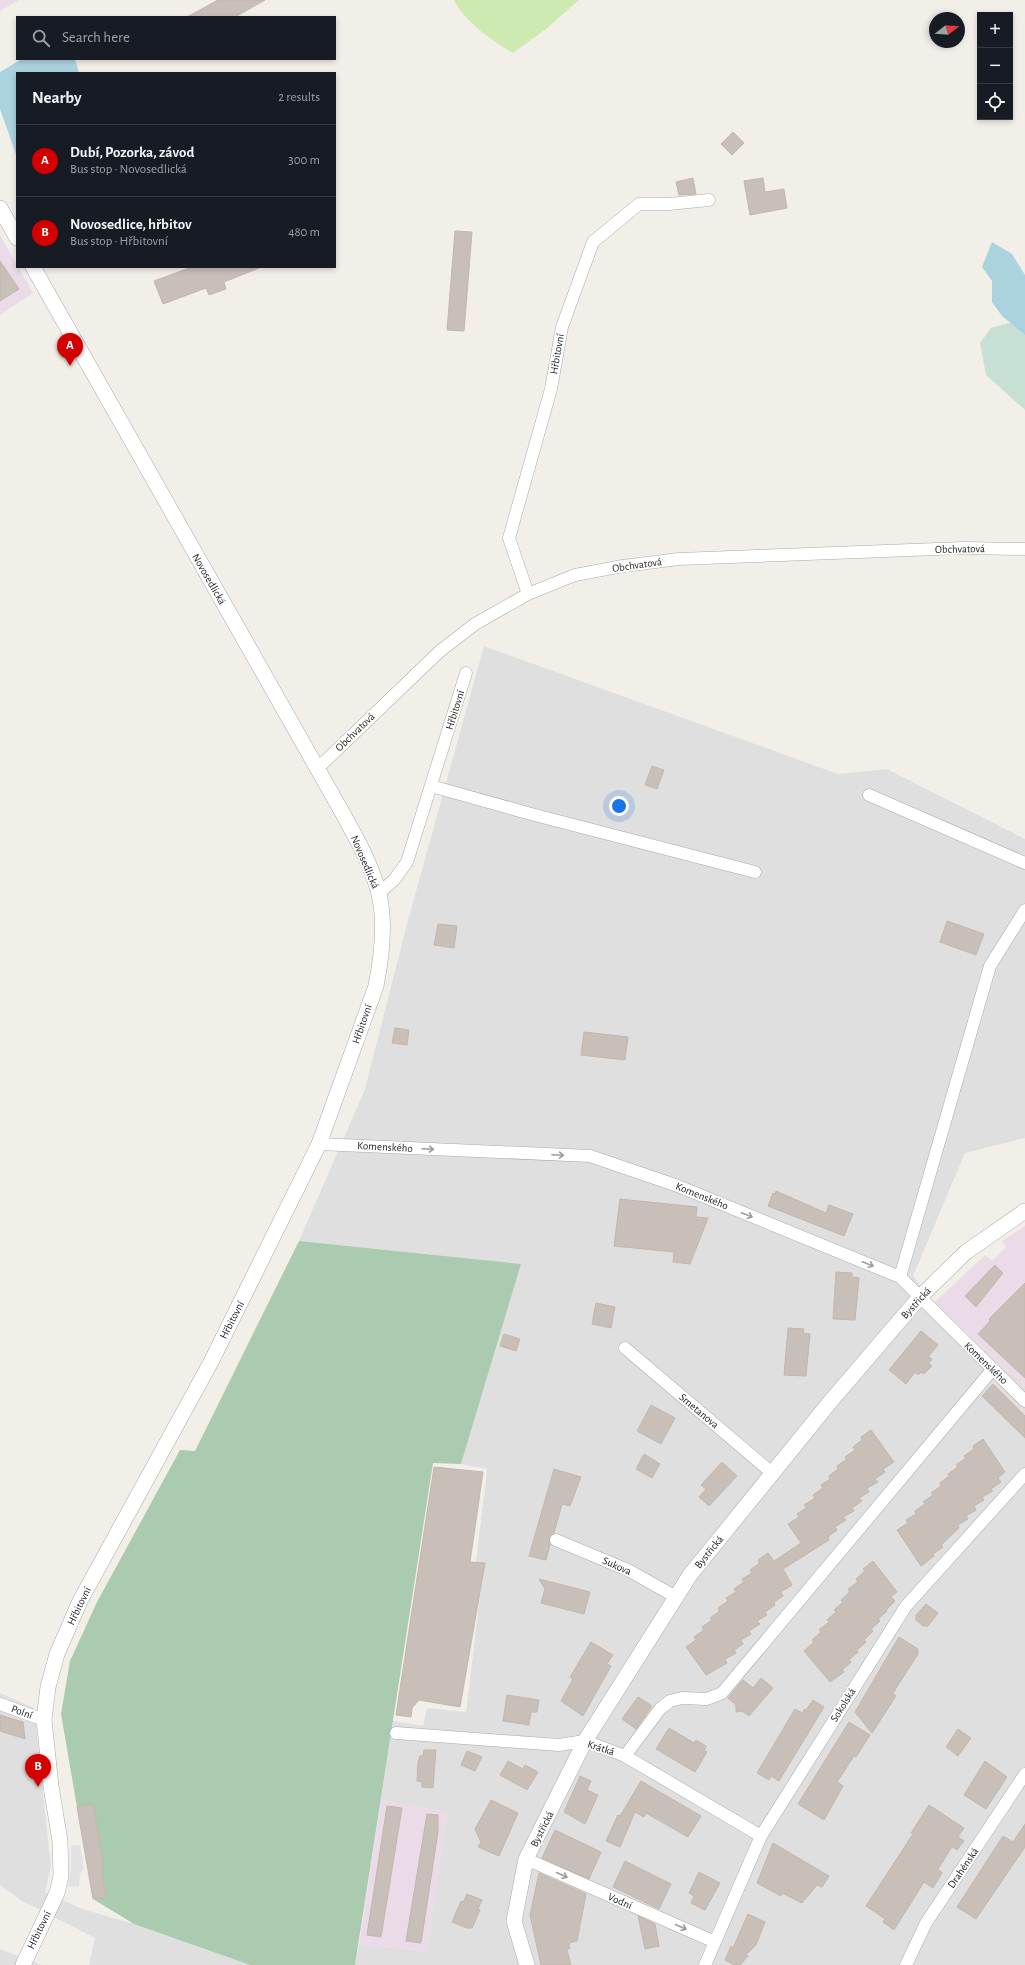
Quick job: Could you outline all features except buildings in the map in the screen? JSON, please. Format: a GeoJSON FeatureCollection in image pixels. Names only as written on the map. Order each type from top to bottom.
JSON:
{"type":"FeatureCollection","features":[{"type":"Feature","properties":{"kind":"street","name":"Hřbitovní"},"geometry":{"type":"LineString","coordinates":[[528,594],[509,538],[550,389],[562,327],[593,242],[639,204],[669,204],[709,200]]}},
{"type":"Feature","properties":{"kind":"street"},"geometry":{"type":"LineString","coordinates":[[0,208],[16,236]]}},
{"type":"Feature","properties":{"kind":"street","name":"Novosedlická"},"geometry":{"type":"LineString","coordinates":[[34,268],[317,769],[365,856],[379,894]]}},
{"type":"Feature","properties":{"kind":"street","name":"Obchvatová"},"geometry":{"type":"LineString","coordinates":[[317,769],[440,650],[475,624],[528,594],[575,575],[623,566],[679,559],[963,548],[1025,549]]}},
{"type":"Feature","properties":{"kind":"street","name":"Hřbitovní"},"geometry":{"type":"LineString","coordinates":[[23,1965],[57,1893],[61,1876],[62,1861],[44,1736],[44,1720],[48,1687],[57,1654],[80,1601],[211,1362],[319,1144],[376,986],[381,960],[383,924],[379,894],[394,880],[407,862],[466,673]]}},
{"type":"Feature","properties":{"kind":"street"},"geometry":{"type":"LineString","coordinates":[[431,786],[531,814],[754,872]]}},
{"type":"Feature","properties":{"kind":"street"},"geometry":{"type":"LineString","coordinates":[[869,795],[1025,863]]}},
{"type":"Feature","properties":{"kind":"street"},"geometry":{"type":"LineString","coordinates":[[900,1277],[990,966],[1025,910]]}},
{"type":"Feature","properties":{"kind":"street","name":"Komenského"},"geometry":{"type":"LineString","coordinates":[[319,1144],[590,1156],[678,1186],[900,1277],[919,1298],[1025,1401]]}},
{"type":"Feature","properties":{"kind":"street","name":"Bystřická"},"geometry":{"type":"LineString","coordinates":[[527,1965],[514,1921],[526,1859],[585,1741],[690,1575],[830,1402],[919,1298],[966,1252],[1025,1211]]}},
{"type":"Feature","properties":{"kind":"street","name":"Smetanova"},"geometry":{"type":"LineString","coordinates":[[625,1348],[772,1473]]}},
{"type":"Feature","properties":{"kind":"street"},"geometry":{"type":"LineString","coordinates":[[625,1756],[660,1708],[670,1701],[682,1698],[707,1699],[722,1693],[992,1370]]}},
{"type":"Feature","properties":{"kind":"street","name":"Sokolská"},"geometry":{"type":"LineString","coordinates":[[705,1965],[761,1836],[906,1606],[1025,1474]]}},
{"type":"Feature","properties":{"kind":"street","name":"Sukova"},"geometry":{"type":"LineString","coordinates":[[556,1540],[628,1570],[676,1597]]}},
{"type":"Feature","properties":{"kind":"street","name":"Polní"},"geometry":{"type":"LineString","coordinates":[[0,1704],[44,1720]]}},
{"type":"Feature","properties":{"kind":"street","name":"Krátká"},"geometry":{"type":"LineString","coordinates":[[396,1733],[559,1745],[585,1741],[625,1756],[761,1836]]}},
{"type":"Feature","properties":{"kind":"street","name":"Drahénská"},"geometry":{"type":"LineString","coordinates":[[906,1965],[926,1923],[1025,1774]]}},
{"type":"Feature","properties":{"kind":"street","name":"Vodní"},"geometry":{"type":"LineString","coordinates":[[526,1859],[715,1942]]}},
{"type":"Feature","properties":{"kind":"shaded area"},"geometry":{"type":"Polygon","coordinates":[[[0,0],[19,0],[0,11],[0,0]]]}},
{"type":"Feature","properties":{"kind":"shaded area"},"geometry":{"type":"Polygon","coordinates":[[[0,235],[16,263],[16,268],[19,268],[33,293],[0,315],[0,235]]]}},
{"type":"Feature","properties":{"kind":"shaded area"},"geometry":{"type":"Polygon","coordinates":[[[484,646],[838,774],[887,769],[1025,839],[1025,1138],[965,1153],[913,1276],[934,1303],[1025,1386],[1025,1965],[355,1965],[359,1945],[427,1951],[447,1812],[381,1800],[393,1721],[423,1726],[427,1708],[466,1712],[484,1563],[476,1562],[487,1469],[461,1464],[521,1264],[299,1241],[365,1089],[407,924],[484,646]]]}},
{"type":"Feature","properties":{"kind":"shaded area"},"geometry":{"type":"Polygon","coordinates":[[[1025,1226],[1025,1386],[934,1303],[985,1255],[992,1261],[1006,1247],[1002,1241],[1025,1226]]]}},
{"type":"Feature","properties":{"kind":"shaded area"},"geometry":{"type":"Polygon","coordinates":[[[0,1693],[34,1708],[51,1867],[45,1892],[82,1909],[134,1924],[250,1965],[89,1965],[95,1938],[22,1901],[0,1885],[0,1693]]]}},
{"type":"Feature","properties":{"kind":"shaded area"},"geometry":{"type":"Polygon","coordinates":[[[381,1800],[447,1812],[427,1951],[359,1945],[381,1800]]]}},
{"type":"Feature","properties":{"kind":"shaded area"},"geometry":{"type":"Polygon","coordinates":[[[80,1845],[84,1868],[80,1874],[79,1886],[68,1887],[71,1868],[71,1846],[80,1845]]]}},
{"type":"Feature","properties":{"kind":"shaded area"},"geometry":{"type":"Polygon","coordinates":[[[0,1949],[42,1965],[0,1965],[0,1949]]]}},
{"type":"Feature","properties":{"kind":"green space"},"geometry":{"type":"Polygon","coordinates":[[[454,0],[579,0],[546,29],[513,53],[488,37],[472,23],[454,0]]]}},
{"type":"Feature","properties":{"kind":"green space"},"geometry":{"type":"Polygon","coordinates":[[[1008,323],[1025,325],[1025,410],[986,375],[980,343],[991,328],[1008,323]]]}},
{"type":"Feature","properties":{"kind":"green space"},"geometry":{"type":"Polygon","coordinates":[[[299,1241],[521,1264],[461,1464],[433,1463],[355,1965],[250,1965],[134,1924],[93,1899],[106,1897],[101,1870],[104,1869],[93,1805],[77,1807],[61,1714],[70,1661],[97,1602],[180,1450],[195,1451],[299,1241]]]}},
{"type":"Feature","properties":{"kind":"water"},"geometry":{"type":"Polygon","coordinates":[[[20,60],[75,60],[79,72],[16,72],[16,154],[0,109],[0,72],[20,60]]]}},
{"type":"Feature","properties":{"kind":"water"},"geometry":{"type":"Polygon","coordinates":[[[992,242],[1012,254],[1025,275],[1025,335],[1002,316],[992,302],[992,281],[982,267],[992,242]]]}},
{"type":"Feature","properties":{"kind":"place","name":"Dubí, Pozorka, závod"},"geometry":{"type":"Point","coordinates":[70,366]}},
{"type":"Feature","properties":{"kind":"place","name":"Novosedlice, hřbitov"},"geometry":{"type":"Point","coordinates":[38,1787]}}]}
